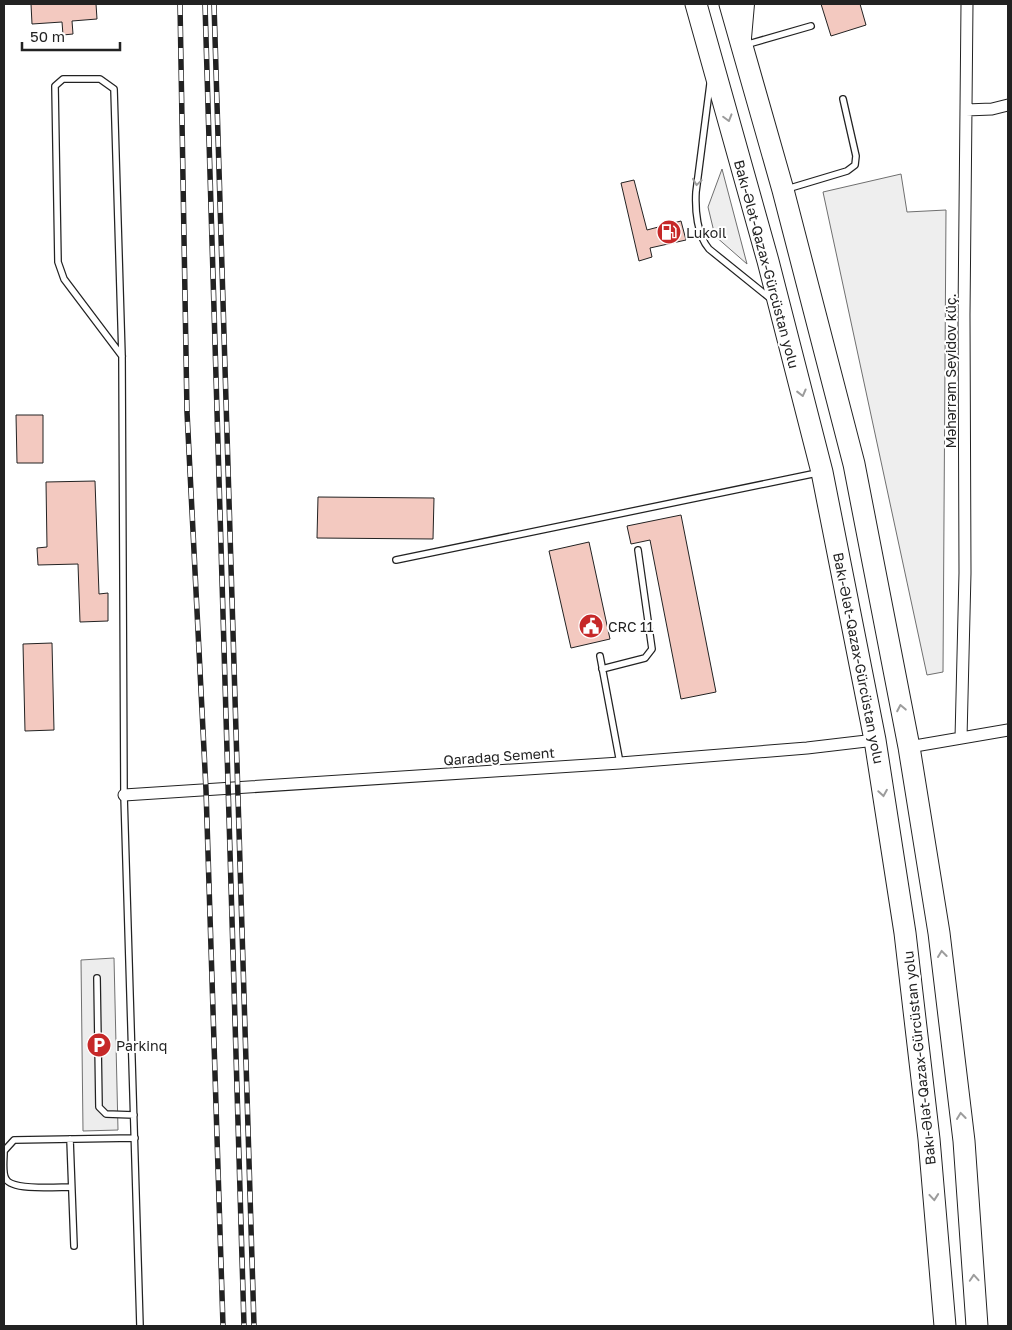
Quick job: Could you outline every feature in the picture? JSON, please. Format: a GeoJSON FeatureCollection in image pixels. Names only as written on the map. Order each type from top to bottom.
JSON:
{"type":"FeatureCollection","features":[{"type":"Feature","properties":{"kind":"highway","name":"Bakı-Ələt-Qazax-Gürcüstan yolu"},"geometry":{"type":"LineString","coordinates":[[696,4],[779,306],[822,472],[875,740],[906,932],[929,1139],[945,1326]]}},
{"type":"Feature","properties":{"kind":"highway"},"geometry":{"type":"LineString","coordinates":[[730,4],[783,190],[854,464],[909,746],[939,933],[964,1141],[977,1326]]}},
{"type":"Feature","properties":{"kind":"main road"},"geometry":{"type":"LineString","coordinates":[[743,46],[746,4]]}},
{"type":"Feature","properties":{"kind":"street","name":"Məhərrəm Seyidov küç."},"geometry":{"type":"LineString","coordinates":[[962,738],[965,573],[964,315],[967,4]]}},
{"type":"Feature","properties":{"kind":"street"},"geometry":{"type":"LineString","coordinates":[[966,110],[992,109],[1008,105]]}},
{"type":"Feature","properties":{"kind":"street"},"geometry":{"type":"LineString","coordinates":[[909,746],[1008,730]]}},
{"type":"Feature","properties":{"kind":"street","name":"Qaradağ Sement"},"geometry":{"type":"LineString","coordinates":[[124,795],[620,763],[807,748],[875,740]]}},
{"type":"Feature","properties":{"kind":"lane"},"geometry":{"type":"LineString","coordinates":[[743,46],[811,26]]}},
{"type":"Feature","properties":{"kind":"lane"},"geometry":{"type":"LineString","coordinates":[[713,65],[695,206],[703,242],[709,250],[779,306]]}},
{"type":"Feature","properties":{"kind":"lane"},"geometry":{"type":"LineString","coordinates":[[122,356],[64,279],[58,262],[55,86],[63,79],[100,79],[114,89],[122,356],[124,795],[140,1326]]}},
{"type":"Feature","properties":{"kind":"lane"},"geometry":{"type":"LineString","coordinates":[[783,190],[846,171],[855,165],[856,156],[843,99]]}},
{"type":"Feature","properties":{"kind":"lane"},"geometry":{"type":"LineString","coordinates":[[396,560],[822,472]]}},
{"type":"Feature","properties":{"kind":"lane"},"geometry":{"type":"LineString","coordinates":[[602,669],[645,658],[652,650],[638,550]]}},
{"type":"Feature","properties":{"kind":"lane"},"geometry":{"type":"LineString","coordinates":[[600,656],[620,763]]}},
{"type":"Feature","properties":{"kind":"lane"},"geometry":{"type":"LineString","coordinates":[[97,978],[99,1107],[101,1112],[106,1114],[134,1115]]}},
{"type":"Feature","properties":{"kind":"lane"},"geometry":{"type":"LineString","coordinates":[[71,1187],[18,1187],[10,1184],[5,1178],[4,1151],[14,1140],[135,1138]]}},
{"type":"Feature","properties":{"kind":"lane"},"geometry":{"type":"LineString","coordinates":[[70,1139],[74,1246]]}},
{"type":"Feature","properties":{"kind":"shaded area"},"geometry":{"type":"Polygon","coordinates":[[[722,169],[747,264],[715,236],[708,207],[722,169]]]}},
{"type":"Feature","properties":{"kind":"shaded area"},"geometry":{"type":"Polygon","coordinates":[[[901,174],[907,212],[946,210],[943,672],[927,675],[823,192],[901,174]]]}},
{"type":"Feature","properties":{"kind":"shaded area","name":"Parkinq"},"geometry":{"type":"Polygon","coordinates":[[[114,958],[118,1130],[83,1131],[81,960],[114,958]]]}},
{"type":"Feature","properties":{"kind":"building"},"geometry":{"type":"Polygon","coordinates":[[[31,4],[96,4],[97,19],[72,21],[73,34],[63,35],[62,22],[32,24],[31,4]]]}},
{"type":"Feature","properties":{"kind":"building"},"geometry":{"type":"Polygon","coordinates":[[[821,4],[860,4],[866,25],[831,36],[821,4]]]}},
{"type":"Feature","properties":{"kind":"building"},"geometry":{"type":"Polygon","coordinates":[[[634,180],[647,230],[681,221],[686,240],[650,248],[652,257],[639,261],[621,183],[634,180]]]}},
{"type":"Feature","properties":{"kind":"building"},"geometry":{"type":"Polygon","coordinates":[[[16,415],[43,415],[43,463],[17,463],[16,415]]]}},
{"type":"Feature","properties":{"kind":"building"},"geometry":{"type":"Polygon","coordinates":[[[95,481],[99,594],[108,593],[108,621],[80,622],[78,564],[38,565],[37,548],[47,547],[46,482],[95,481]]]}},
{"type":"Feature","properties":{"kind":"building"},"geometry":{"type":"Polygon","coordinates":[[[318,497],[434,498],[433,539],[317,538],[318,497]]]}},
{"type":"Feature","properties":{"kind":"building"},"geometry":{"type":"Polygon","coordinates":[[[681,515],[716,692],[681,699],[650,540],[631,544],[627,526],[681,515]]]}},
{"type":"Feature","properties":{"kind":"building"},"geometry":{"type":"Polygon","coordinates":[[[589,542],[610,639],[571,648],[549,551],[589,542]]]}},
{"type":"Feature","properties":{"kind":"building"},"geometry":{"type":"Polygon","coordinates":[[[52,643],[54,730],[25,731],[23,644],[52,643]]]}},
{"type":"Feature","properties":{"kind":"railway"},"geometry":{"type":"LineString","coordinates":[[180,4],[187,412],[206,790],[223,1326]]}},
{"type":"Feature","properties":{"kind":"railway"},"geometry":{"type":"LineString","coordinates":[[205,4],[244,1326]]}},
{"type":"Feature","properties":{"kind":"railway"},"geometry":{"type":"LineString","coordinates":[[214,4],[254,1326]]}},
{"type":"Feature","properties":{"kind":"place","name":"Lukoil"},"geometry":{"type":"Point","coordinates":[669,232]}},
{"type":"Feature","properties":{"kind":"place","name":"CRC 11"},"geometry":{"type":"Point","coordinates":[591,626]}},
{"type":"Feature","properties":{"kind":"place","name":"Parkinq"},"geometry":{"type":"Point","coordinates":[99,1045]}}]}
